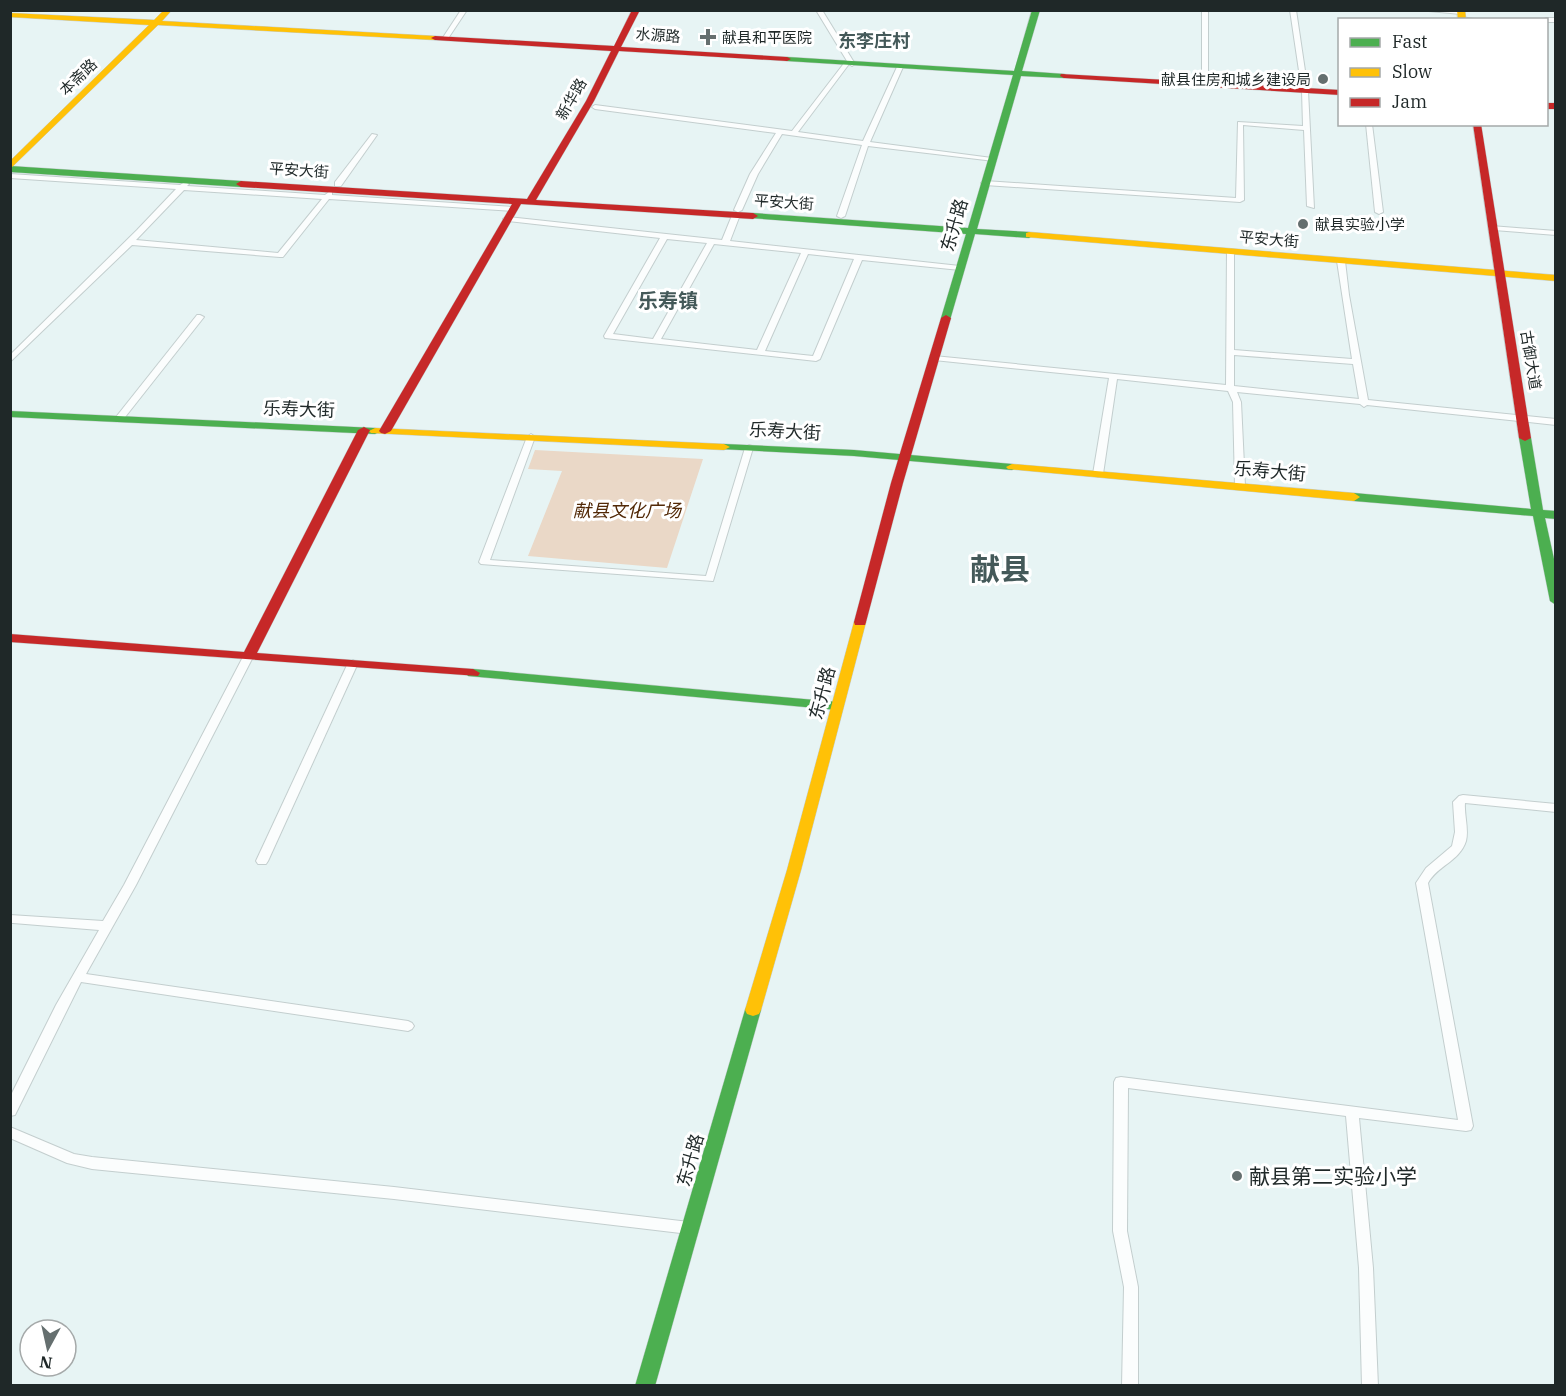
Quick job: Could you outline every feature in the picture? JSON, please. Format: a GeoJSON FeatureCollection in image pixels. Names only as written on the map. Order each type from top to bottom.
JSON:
{"type":"FeatureCollection","features":[{"type":"Feature","properties":{"kind":"main road","name":"本斋路"},"geometry":{"type":"LineString","coordinates":[[11,168],[170,10]]}},
{"type":"Feature","properties":{"kind":"main road","name":"新华路"},"geometry":{"type":"LineString","coordinates":[[526,204],[595,107],[636,10]]}},
{"type":"Feature","properties":{"kind":"main road","name":"新华路"},"geometry":{"type":"LineString","coordinates":[[526,204],[644,10]]}},
{"type":"Feature","properties":{"kind":"main road","name":"东升路"},"geometry":{"type":"LineString","coordinates":[[645,1386],[794,870],[905,457],[1036,10]]}},
{"type":"Feature","properties":{"kind":"main road","name":"水源路"},"geometry":{"type":"LineString","coordinates":[[10,15],[158,21],[1338,93]]}},
{"type":"Feature","properties":{"kind":"main road","name":"古御大道"},"geometry":{"type":"LineString","coordinates":[[1477,126],[1538,514],[1556,600]]}},
{"type":"Feature","properties":{"kind":"main road","name":"平安大街"},"geometry":{"type":"LineString","coordinates":[[11,168],[186,183],[332,190]]}},
{"type":"Feature","properties":{"kind":"main road","name":"平安大街"},"geometry":{"type":"LineString","coordinates":[[11,168],[526,204],[840,216],[1341,261],[1501,271],[1556,272]]}},
{"type":"Feature","properties":{"kind":"main road"},"geometry":{"type":"LineString","coordinates":[[385,431],[526,204]]}},
{"type":"Feature","properties":{"kind":"main road","name":"平安大街"},"geometry":{"type":"LineString","coordinates":[[737,212],[972,228],[1501,271],[1556,278]]}},
{"type":"Feature","properties":{"kind":"main road","name":"乐寿大街"},"geometry":{"type":"LineString","coordinates":[[10,414],[531,437],[905,457],[1556,515]]}},
{"type":"Feature","properties":{"kind":"main road"},"geometry":{"type":"LineString","coordinates":[[249,655],[364,430]]}},
{"type":"Feature","properties":{"kind":"main road"},"geometry":{"type":"LineString","coordinates":[[10,638],[353,663],[837,706]]}},
{"type":"Feature","properties":{"kind":"street"},"geometry":{"type":"LineString","coordinates":[[445,39],[464,10]]}},
{"type":"Feature","properties":{"kind":"street"},"geometry":{"type":"LineString","coordinates":[[793,134],[850,64],[819,10]]}},
{"type":"Feature","properties":{"kind":"street"},"geometry":{"type":"LineString","coordinates":[[1205,10],[1205,85]]}},
{"type":"Feature","properties":{"kind":"street"},"geometry":{"type":"LineString","coordinates":[[1293,10],[1305,91],[1311,206]]}},
{"type":"Feature","properties":{"kind":"street"},"geometry":{"type":"LineString","coordinates":[[1420,10],[1462,15]]}},
{"type":"Feature","properties":{"kind":"street"},"geometry":{"type":"LineString","coordinates":[[840,216],[865,143],[900,67]]}},
{"type":"Feature","properties":{"kind":"street"},"geometry":{"type":"LineString","coordinates":[[595,107],[992,160]]}},
{"type":"Feature","properties":{"kind":"street"},"geometry":{"type":"LineString","coordinates":[[985,183],[1240,200],[1240,123],[1306,128]]}},
{"type":"Feature","properties":{"kind":"street"},"geometry":{"type":"LineString","coordinates":[[1369,126],[1379,212]]}},
{"type":"Feature","properties":{"kind":"street"},"geometry":{"type":"LineString","coordinates":[[725,243],[754,174],[780,132]]}},
{"type":"Feature","properties":{"kind":"street"},"geometry":{"type":"LineString","coordinates":[[129,242],[280,255],[374,135]]}},
{"type":"Feature","properties":{"kind":"street"},"geometry":{"type":"LineString","coordinates":[[10,360],[186,183]]}},
{"type":"Feature","properties":{"kind":"street"},"geometry":{"type":"LineString","coordinates":[[526,204],[664,236],[960,268]]}},
{"type":"Feature","properties":{"kind":"street"},"geometry":{"type":"LineString","coordinates":[[1494,228],[1556,233]]}},
{"type":"Feature","properties":{"kind":"street"},"geometry":{"type":"LineString","coordinates":[[664,236],[608,336],[816,359],[859,257]]}},
{"type":"Feature","properties":{"kind":"street"},"geometry":{"type":"LineString","coordinates":[[656,341],[712,241]]}},
{"type":"Feature","properties":{"kind":"street"},"geometry":{"type":"LineString","coordinates":[[760,353],[806,251]]}},
{"type":"Feature","properties":{"kind":"street"},"geometry":{"type":"LineString","coordinates":[[1230,252],[1230,386],[1237,402],[1240,486]]}},
{"type":"Feature","properties":{"kind":"street"},"geometry":{"type":"LineString","coordinates":[[1341,261],[1364,404]]}},
{"type":"Feature","properties":{"kind":"street"},"geometry":{"type":"LineString","coordinates":[[119,419],[200,317]]}},
{"type":"Feature","properties":{"kind":"street"},"geometry":{"type":"LineString","coordinates":[[1230,352],[1358,362]]}},
{"type":"Feature","properties":{"kind":"street"},"geometry":{"type":"LineString","coordinates":[[934,358],[1556,422]]}},
{"type":"Feature","properties":{"kind":"street"},"geometry":{"type":"LineString","coordinates":[[1098,474],[1113,378]]}},
{"type":"Feature","properties":{"kind":"street"},"geometry":{"type":"LineString","coordinates":[[531,437],[484,561],[710,579],[749,448]]}},
{"type":"Feature","properties":{"kind":"street"},"geometry":{"type":"LineString","coordinates":[[10,1111],[17,1093],[249,655]]}},
{"type":"Feature","properties":{"kind":"street"},"geometry":{"type":"LineString","coordinates":[[262,861],[353,663]]}},
{"type":"Feature","properties":{"kind":"street"},"geometry":{"type":"LineString","coordinates":[[1130,1386],[1131,1287],[1120,1231],[1121,1082],[1466,1126],[1422,883],[1425,875],[1455,852],[1460,840],[1459,802],[1463,799],[1556,808]]}},
{"type":"Feature","properties":{"kind":"street"},"geometry":{"type":"LineString","coordinates":[[13,919],[107,926]]}},
{"type":"Feature","properties":{"kind":"street"},"geometry":{"type":"LineString","coordinates":[[78,977],[408,1026]]}},
{"type":"Feature","properties":{"kind":"street"},"geometry":{"type":"LineString","coordinates":[[1352,1112],[1366,1268],[1370,1386]]}},
{"type":"Feature","properties":{"kind":"street"},"geometry":{"type":"LineString","coordinates":[[10,1132],[72,1159],[92,1163],[394,1193],[689,1228]]}},
{"type":"Feature","properties":{"kind":"green space","name":"献县文化广场"},"geometry":{"type":"Polygon","coordinates":[[[535,450],[703,459],[667,568],[528,556],[562,471],[528,469],[535,450]]]}},
{"type":"Feature","properties":{"kind":"traffic: fast"},"geometry":{"type":"LineString","coordinates":[[946,318],[1036,10]]}},
{"type":"Feature","properties":{"kind":"traffic: fast"},"geometry":{"type":"LineString","coordinates":[[787,59],[1064,76]]}},
{"type":"Feature","properties":{"kind":"traffic: fast"},"geometry":{"type":"LineString","coordinates":[[10,169],[241,184]]}},
{"type":"Feature","properties":{"kind":"traffic: fast"},"geometry":{"type":"LineString","coordinates":[[753,216],[1029,235]]}},
{"type":"Feature","properties":{"kind":"traffic: fast"},"geometry":{"type":"LineString","coordinates":[[10,414],[375,431]]}},
{"type":"Feature","properties":{"kind":"traffic: fast"},"geometry":{"type":"LineString","coordinates":[[1525,438],[1556,601]]}},
{"type":"Feature","properties":{"kind":"traffic: fast"},"geometry":{"type":"LineString","coordinates":[[724,447],[854,453],[1012,467]]}},
{"type":"Feature","properties":{"kind":"traffic: fast"},"geometry":{"type":"LineString","coordinates":[[1354,497],[1556,515]]}},
{"type":"Feature","properties":{"kind":"traffic: fast"},"geometry":{"type":"LineString","coordinates":[[473,673],[837,706]]}},
{"type":"Feature","properties":{"kind":"traffic: fast"},"geometry":{"type":"LineString","coordinates":[[645,1386],[753,1010]]}},
{"type":"Feature","properties":{"kind":"traffic: slow"},"geometry":{"type":"LineString","coordinates":[[10,166],[169,10]]}},
{"type":"Feature","properties":{"kind":"traffic: slow"},"geometry":{"type":"LineString","coordinates":[[1461,10],[1462,18]]}},
{"type":"Feature","properties":{"kind":"traffic: slow"},"geometry":{"type":"LineString","coordinates":[[10,15],[435,38]]}},
{"type":"Feature","properties":{"kind":"traffic: slow"},"geometry":{"type":"LineString","coordinates":[[1029,235],[1556,278]]}},
{"type":"Feature","properties":{"kind":"traffic: slow"},"geometry":{"type":"LineString","coordinates":[[375,431],[724,447]]}},
{"type":"Feature","properties":{"kind":"traffic: slow"},"geometry":{"type":"LineString","coordinates":[[1012,467],[1354,497]]}},
{"type":"Feature","properties":{"kind":"traffic: slow"},"geometry":{"type":"LineString","coordinates":[[753,1010],[794,870],[860,622]]}},
{"type":"Feature","properties":{"kind":"traffic: jam"},"geometry":{"type":"LineString","coordinates":[[530,202],[590,101],[636,10]]}},
{"type":"Feature","properties":{"kind":"traffic: jam"},"geometry":{"type":"LineString","coordinates":[[435,38],[787,59]]}},
{"type":"Feature","properties":{"kind":"traffic: jam"},"geometry":{"type":"LineString","coordinates":[[1064,76],[1338,93]]}},
{"type":"Feature","properties":{"kind":"traffic: jam"},"geometry":{"type":"LineString","coordinates":[[1548,106],[1556,106]]}},
{"type":"Feature","properties":{"kind":"traffic: jam"},"geometry":{"type":"LineString","coordinates":[[1477,126],[1525,438]]}},
{"type":"Feature","properties":{"kind":"traffic: jam"},"geometry":{"type":"LineString","coordinates":[[241,184],[753,216]]}},
{"type":"Feature","properties":{"kind":"traffic: jam"},"geometry":{"type":"LineString","coordinates":[[385,431],[518,201]]}},
{"type":"Feature","properties":{"kind":"traffic: jam"},"geometry":{"type":"LineString","coordinates":[[860,622],[897,483],[946,318]]}},
{"type":"Feature","properties":{"kind":"traffic: jam"},"geometry":{"type":"LineString","coordinates":[[249,655],[364,430]]}},
{"type":"Feature","properties":{"kind":"traffic: jam"},"geometry":{"type":"LineString","coordinates":[[10,638],[473,673]]}},
{"type":"Feature","properties":{"kind":"place","name":"献县和平医院"},"geometry":{"type":"Point","coordinates":[708,37]}},
{"type":"Feature","properties":{"kind":"place","name":"献县住房和城乡建设局"},"geometry":{"type":"Point","coordinates":[1323,79]}},
{"type":"Feature","properties":{"kind":"place","name":"献县实验小学"},"geometry":{"type":"Point","coordinates":[1303,224]}},
{"type":"Feature","properties":{"kind":"place","name":"献县第二实验小学"},"geometry":{"type":"Point","coordinates":[1237,1176]}},
{"type":"Feature","properties":{"kind":"district","name":"东李庄村"},"geometry":{"type":"Point","coordinates":[874,40]}},
{"type":"Feature","properties":{"kind":"district","name":"乐寿镇"},"geometry":{"type":"Point","coordinates":[668,300]}},
{"type":"Feature","properties":{"kind":"district","name":"献县"},"geometry":{"type":"Point","coordinates":[1000,568]}}]}
